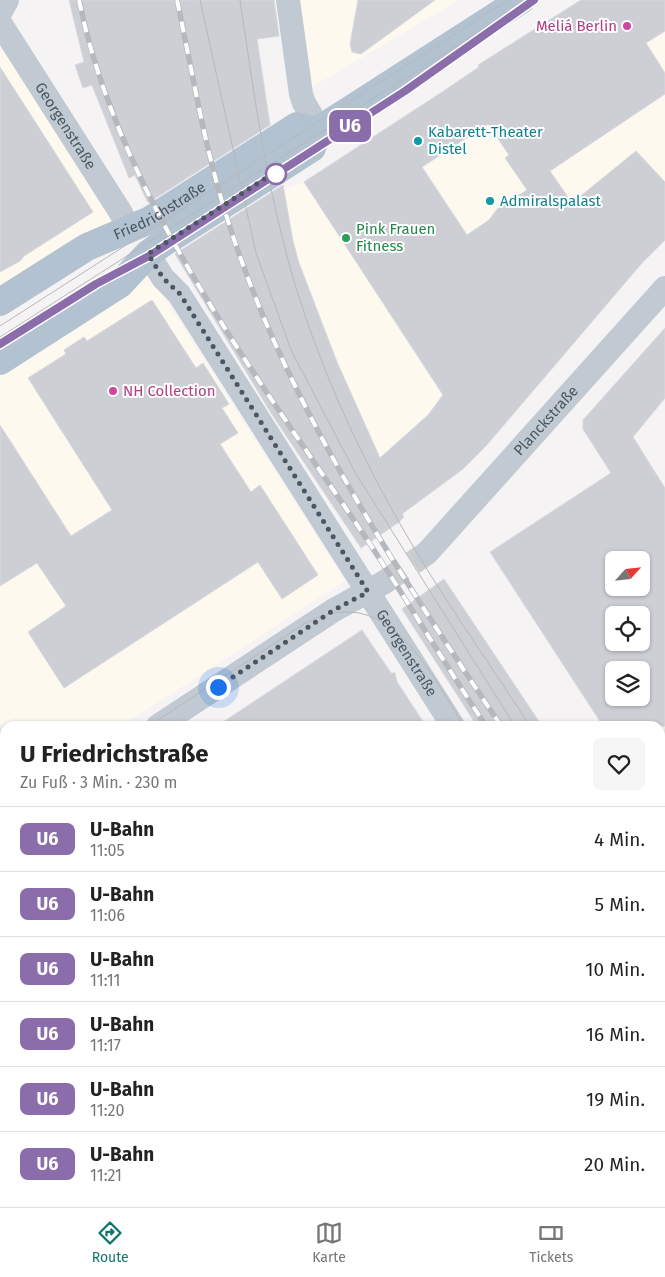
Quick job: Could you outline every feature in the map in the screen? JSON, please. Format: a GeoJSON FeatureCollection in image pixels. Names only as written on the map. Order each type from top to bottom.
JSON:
{"type":"FeatureCollection","features":[{"type":"Feature","properties":{"kind":"main road","name":"Friedrichstraße"},"geometry":{"type":"LineString","coordinates":[[0,361],[120,284],[148,254],[312,148],[318,131],[520,0]]}},
{"type":"Feature","properties":{"kind":"main road","name":"Friedrichstraße"},"geometry":{"type":"LineString","coordinates":[[0,302],[87,247],[150,220],[297,126],[318,131]]}},
{"type":"Feature","properties":{"kind":"street"},"geometry":{"type":"LineString","coordinates":[[0,13],[7,0]]}},
{"type":"Feature","properties":{"kind":"street"},"geometry":{"type":"LineString","coordinates":[[288,0],[301,94],[318,131]]}},
{"type":"Feature","properties":{"kind":"street","name":"Georgenstraße"},"geometry":{"type":"LineString","coordinates":[[0,23],[121,212],[129,230]]}},
{"type":"Feature","properties":{"kind":"street","name":"Georgenstraße"},"geometry":{"type":"LineString","coordinates":[[148,254],[163,278],[180,294],[376,588],[450,721]]}},
{"type":"Feature","properties":{"kind":"street","name":"Planckstraße"},"geometry":{"type":"LineString","coordinates":[[427,553],[665,288]]}},
{"type":"Feature","properties":{"kind":"street"},"geometry":{"type":"LineString","coordinates":[[166,721],[334,610],[376,588]]}},
{"type":"Feature","properties":{"kind":"shaded area"},"geometry":{"type":"Polygon","coordinates":[[[294,0],[459,0],[307,90],[294,0]]]}},
{"type":"Feature","properties":{"kind":"shaded area"},"geometry":{"type":"Polygon","coordinates":[[[665,0],[665,240],[642,263],[486,446],[463,469],[380,458],[337,362],[299,263],[293,241],[284,189],[304,182],[479,67],[665,0]]]}},
{"type":"Feature","properties":{"kind":"shaded area"},"geometry":{"type":"Polygon","coordinates":[[[0,39],[117,219],[0,295],[0,39]]]}},
{"type":"Feature","properties":{"kind":"shaded area"},"geometry":{"type":"Polygon","coordinates":[[[146,269],[345,581],[130,721],[0,721],[0,368],[146,269]]]}},
{"type":"Feature","properties":{"kind":"building"},"geometry":{"type":"Polygon","coordinates":[[[69,0],[274,0],[279,36],[257,39],[270,125],[148,203],[135,175],[129,178],[92,85],[83,88],[75,65],[84,62],[69,0]]]}},
{"type":"Feature","properties":{"kind":"building"},"geometry":{"type":"Polygon","coordinates":[[[358,0],[435,0],[361,54],[352,52],[350,44],[358,0]]]}},
{"type":"Feature","properties":{"kind":"building"},"geometry":{"type":"Polygon","coordinates":[[[581,0],[665,0],[665,31],[646,43],[665,73],[665,94],[550,171],[572,203],[636,151],[665,182],[665,240],[642,263],[486,446],[463,469],[402,514],[404,517],[399,522],[361,548],[271,413],[175,254],[283,185],[299,263],[337,362],[380,458],[428,415],[443,395],[304,182],[442,92],[479,67],[478,65],[581,0]],[[488,124],[422,167],[467,235],[489,220],[498,208],[527,190],[505,158],[509,155],[488,124]]]}},
{"type":"Feature","properties":{"kind":"building"},"geometry":{"type":"Polygon","coordinates":[[[0,67],[93,212],[24,256],[20,261],[0,272],[0,67]]]}},
{"type":"Feature","properties":{"kind":"building"},"geometry":{"type":"Polygon","coordinates":[[[152,300],[196,368],[203,363],[229,404],[222,408],[238,433],[220,444],[251,492],[260,485],[318,575],[282,599],[258,562],[64,688],[28,632],[66,606],[37,563],[0,586],[0,425],[71,536],[112,510],[28,378],[66,354],[64,350],[84,337],[87,341],[152,300]]]}},
{"type":"Feature","properties":{"kind":"building"},"geometry":{"type":"Polygon","coordinates":[[[665,328],[665,398],[633,437],[665,488],[665,721],[600,721],[490,552],[611,473],[583,429],[583,420],[665,328]]]}},
{"type":"Feature","properties":{"kind":"building"},"geometry":{"type":"Polygon","coordinates":[[[444,579],[539,721],[474,721],[402,609],[444,579]]]}},
{"type":"Feature","properties":{"kind":"building"},"geometry":{"type":"Polygon","coordinates":[[[362,630],[391,673],[395,673],[397,682],[423,721],[225,721],[362,630]]]}},
{"type":"Feature","properties":{"kind":"tunnel"},"geometry":{"type":"LineString","coordinates":[[383,583],[427,553]]}},
{"type":"Feature","properties":{"kind":"tram line"},"geometry":{"type":"LineString","coordinates":[[200,0],[256,253],[291,350],[356,474],[512,721]]}},
{"type":"Feature","properties":{"kind":"tram line"},"geometry":{"type":"LineString","coordinates":[[240,0],[262,142],[276,212],[294,281],[327,374],[353,435],[399,522],[446,600],[527,721]]}},
{"type":"Feature","properties":{"kind":"tram line"},"geometry":{"type":"LineString","coordinates":[[0,326],[508,0]]}},
{"type":"Feature","properties":{"kind":"tram line"},"geometry":{"type":"LineString","coordinates":[[0,337],[528,0]]}},
{"type":"Feature","properties":{"kind":"tram line"},"geometry":{"type":"LineString","coordinates":[[157,721],[304,624],[333,613],[359,613],[382,622],[402,637],[419,657],[461,721]]}},
{"type":"Feature","properties":{"kind":"railway"},"geometry":{"type":"LineString","coordinates":[[79,0],[98,73],[125,143],[158,212],[195,280],[236,346],[380,559],[483,721]]}},
{"type":"Feature","properties":{"kind":"railway"},"geometry":{"type":"LineString","coordinates":[[177,0],[206,141],[229,224],[253,291],[281,357],[347,484],[422,606],[498,721]]}},
{"type":"Feature","properties":{"kind":"metro line","name":"U6"},"geometry":{"type":"LineString","coordinates":[[0,344],[96,284],[149,256],[405,91],[534,0]]}},
{"type":"Feature","properties":{"kind":"place","name":"Meliá Berlin"},"geometry":{"type":"Point","coordinates":[627,26]}},
{"type":"Feature","properties":{"kind":"place","name":"Kabarett-Theater Distel"},"geometry":{"type":"Point","coordinates":[418,141]}},
{"type":"Feature","properties":{"kind":"place","name":"Admiralspalast"},"geometry":{"type":"Point","coordinates":[490,201]}},
{"type":"Feature","properties":{"kind":"place","name":"Pink Frauen Fitness"},"geometry":{"type":"Point","coordinates":[346,238]}},
{"type":"Feature","properties":{"kind":"place","name":"NH Collection"},"geometry":{"type":"Point","coordinates":[113,391]}},
{"type":"Feature","properties":{"kind":"route"},"geometry":{"type":"LineString","coordinates":[[218,687],[334,610],[368,592],[180,294],[163,278],[148,254],[280,169],[276,174]]}}]}
